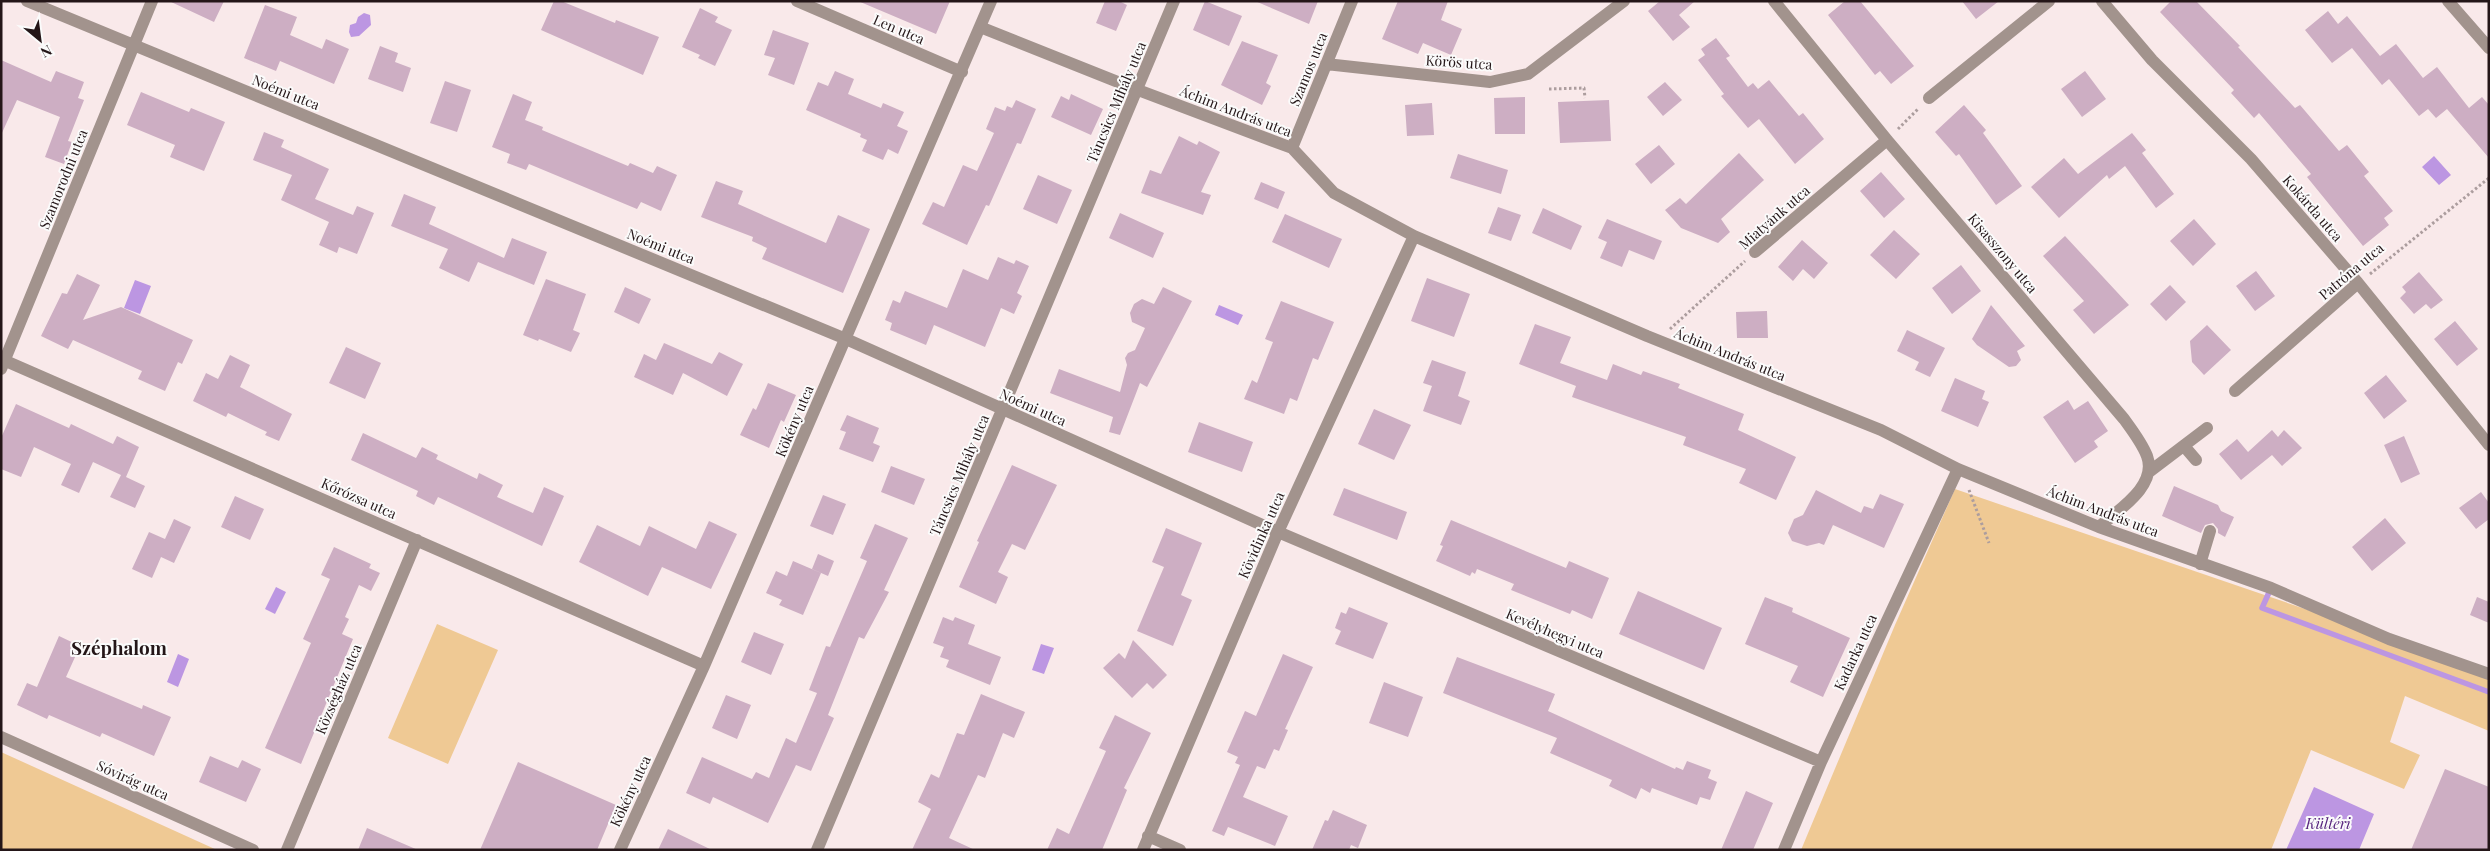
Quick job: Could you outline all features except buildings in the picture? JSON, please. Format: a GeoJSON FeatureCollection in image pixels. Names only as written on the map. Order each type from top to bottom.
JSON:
{"type":"FeatureCollection","features":[{"type":"Feature","properties":{"kind":"street","name":"Noémi utca"},"geometry":{"type":"LineString","coordinates":[[27,1],[846,339],[1278,532]]}},
{"type":"Feature","properties":{"kind":"street","name":"Szamorodni utca"},"geometry":{"type":"LineString","coordinates":[[2,363],[152,1]]}},
{"type":"Feature","properties":{"kind":"street","name":"Len utca"},"geometry":{"type":"LineString","coordinates":[[797,1],[962,72]]}},
{"type":"Feature","properties":{"kind":"street","name":"Kökény utca"},"geometry":{"type":"LineString","coordinates":[[620,850],[704,666],[962,72],[991,1]]}},
{"type":"Feature","properties":{"kind":"street","name":"Táncsics Mihály utca"},"geometry":{"type":"LineString","coordinates":[[817,850],[1174,1]]}},
{"type":"Feature","properties":{"kind":"street","name":"Szamos utca"},"geometry":{"type":"LineString","coordinates":[[1292,148],[1352,1]]}},
{"type":"Feature","properties":{"kind":"street","name":"Körös utca"},"geometry":{"type":"LineString","coordinates":[[1326,64],[1490,82],[1528,74],[1551,59],[1624,1]]}},
{"type":"Feature","properties":{"kind":"street","name":"Kisasszony utca"},"geometry":{"type":"LineString","coordinates":[[1774,1],[1887,140],[2124,419],[2148,457],[2149,472]]}},
{"type":"Feature","properties":{"kind":"street"},"geometry":{"type":"LineString","coordinates":[[1929,98],[2049,1]]}},
{"type":"Feature","properties":{"kind":"street","name":"Kokárda utca"},"geometry":{"type":"LineString","coordinates":[[2102,1],[2152,60],[2250,159],[2358,283],[2489,445]]}},
{"type":"Feature","properties":{"kind":"street"},"geometry":{"type":"LineString","coordinates":[[2448,1],[2489,48]]}},
{"type":"Feature","properties":{"kind":"street","name":"Áchim András utca"},"geometry":{"type":"LineString","coordinates":[[980,27],[1138,90],[1292,148],[1334,193],[1414,236],[1647,336],[1881,430],[1960,470],[2099,526],[2271,588],[2389,639],[2489,674]]}},
{"type":"Feature","properties":{"kind":"street","name":"Miatyánk utca"},"geometry":{"type":"LineString","coordinates":[[1755,252],[1887,140]]}},
{"type":"Feature","properties":{"kind":"street","name":"Kövidinka utca"},"geometry":{"type":"LineString","coordinates":[[1143,850],[1278,532],[1414,236]]}},
{"type":"Feature","properties":{"kind":"street","name":"Patróna utca"},"geometry":{"type":"LineString","coordinates":[[2235,391],[2358,283]]}},
{"type":"Feature","properties":{"kind":"street","name":"Kőrózsa utca"},"geometry":{"type":"LineString","coordinates":[[2,363],[417,540],[704,666]]}},
{"type":"Feature","properties":{"kind":"street"},"geometry":{"type":"LineString","coordinates":[[2099,526],[2143,487],[2149,472],[2206,428]]}},
{"type":"Feature","properties":{"kind":"street"},"geometry":{"type":"LineString","coordinates":[[2184,446],[2196,460]]}},
{"type":"Feature","properties":{"kind":"street","name":"Kadarka utca"},"geometry":{"type":"LineString","coordinates":[[1784,850],[1821,762],[1960,470]]}},
{"type":"Feature","properties":{"kind":"street"},"geometry":{"type":"LineString","coordinates":[[2200,564],[2210,530]]}},
{"type":"Feature","properties":{"kind":"street","name":"Kevélyhegyi utca"},"geometry":{"type":"LineString","coordinates":[[1278,532],[1821,762]]}},
{"type":"Feature","properties":{"kind":"street","name":"Községház utca"},"geometry":{"type":"LineString","coordinates":[[287,850],[417,540]]}},
{"type":"Feature","properties":{"kind":"street","name":"Sóvirág utca"},"geometry":{"type":"LineString","coordinates":[[1,737],[253,850]]}},
{"type":"Feature","properties":{"kind":"street"},"geometry":{"type":"LineString","coordinates":[[1148,836],[1180,850]]}},
{"type":"Feature","properties":{"kind":"path"},"geometry":{"type":"LineString","coordinates":[[1549,88],[1584,88],[1585,98]]}},
{"type":"Feature","properties":{"kind":"path"},"geometry":{"type":"LineString","coordinates":[[1887,140],[1929,98]]}},
{"type":"Feature","properties":{"kind":"path","name":"Patróna utca"},"geometry":{"type":"LineString","coordinates":[[2358,283],[2489,178]]}},
{"type":"Feature","properties":{"kind":"path","name":"Miatyánk utca"},"geometry":{"type":"LineString","coordinates":[[1683,319],[1755,252]]}},
{"type":"Feature","properties":{"kind":"path"},"geometry":{"type":"LineString","coordinates":[[1960,470],[1989,543]]}},
{"type":"Feature","properties":{"kind":"shaded area"},"geometry":{"type":"Polygon","coordinates":[[[1955,489],[2346,623],[2489,676],[2489,731],[2405,696],[2390,742],[2420,755],[2404,789],[2311,750],[2271,850],[1801,850],[1895,625],[1955,489]]]}},
{"type":"Feature","properties":{"kind":"shaded area"},"geometry":{"type":"Polygon","coordinates":[[[437,624],[498,650],[448,764],[388,738],[437,624]]]}},
{"type":"Feature","properties":{"kind":"shaded area"},"geometry":{"type":"Polygon","coordinates":[[[1,752],[217,850],[1,850],[1,752]]]}},
{"type":"Feature","properties":{"kind":"water"},"geometry":{"type":"Polygon","coordinates":[[[364,13],[370,15],[371,25],[359,36],[351,37],[349,32],[350,25],[356,23],[358,17],[364,13]]]}},
{"type":"Feature","properties":{"kind":"water"},"geometry":{"type":"Polygon","coordinates":[[[2434,156],[2451,175],[2439,185],[2422,167],[2434,156]]]}},
{"type":"Feature","properties":{"kind":"water"},"geometry":{"type":"Polygon","coordinates":[[[135,280],[151,286],[140,314],[124,308],[135,280]]]}},
{"type":"Feature","properties":{"kind":"water"},"geometry":{"type":"Polygon","coordinates":[[[1219,305],[1243,315],[1238,325],[1215,315],[1219,305]]]}},
{"type":"Feature","properties":{"kind":"water"},"geometry":{"type":"Polygon","coordinates":[[[276,587],[286,592],[275,614],[265,609],[276,587]]]}},
{"type":"Feature","properties":{"kind":"water"},"geometry":{"type":"Polygon","coordinates":[[[1041,644],[1054,648],[1044,674],[1032,670],[1041,644]]]}},
{"type":"Feature","properties":{"kind":"water"},"geometry":{"type":"Polygon","coordinates":[[[178,654],[189,659],[178,687],[167,682],[178,654]]]}},
{"type":"Feature","properties":{"kind":"water","name":"Kültéri"},"geometry":{"type":"Polygon","coordinates":[[[2314,787],[2374,814],[2359,850],[2286,850],[2314,787]]]}},
{"type":"Feature","properties":{"kind":"waterway"},"geometry":{"type":"LineString","coordinates":[[2271,588],[2262,608],[2489,692]]}},
{"type":"Feature","properties":{"kind":"district","name":"Széphalom"},"geometry":{"type":"Point","coordinates":[119,647]}}]}
